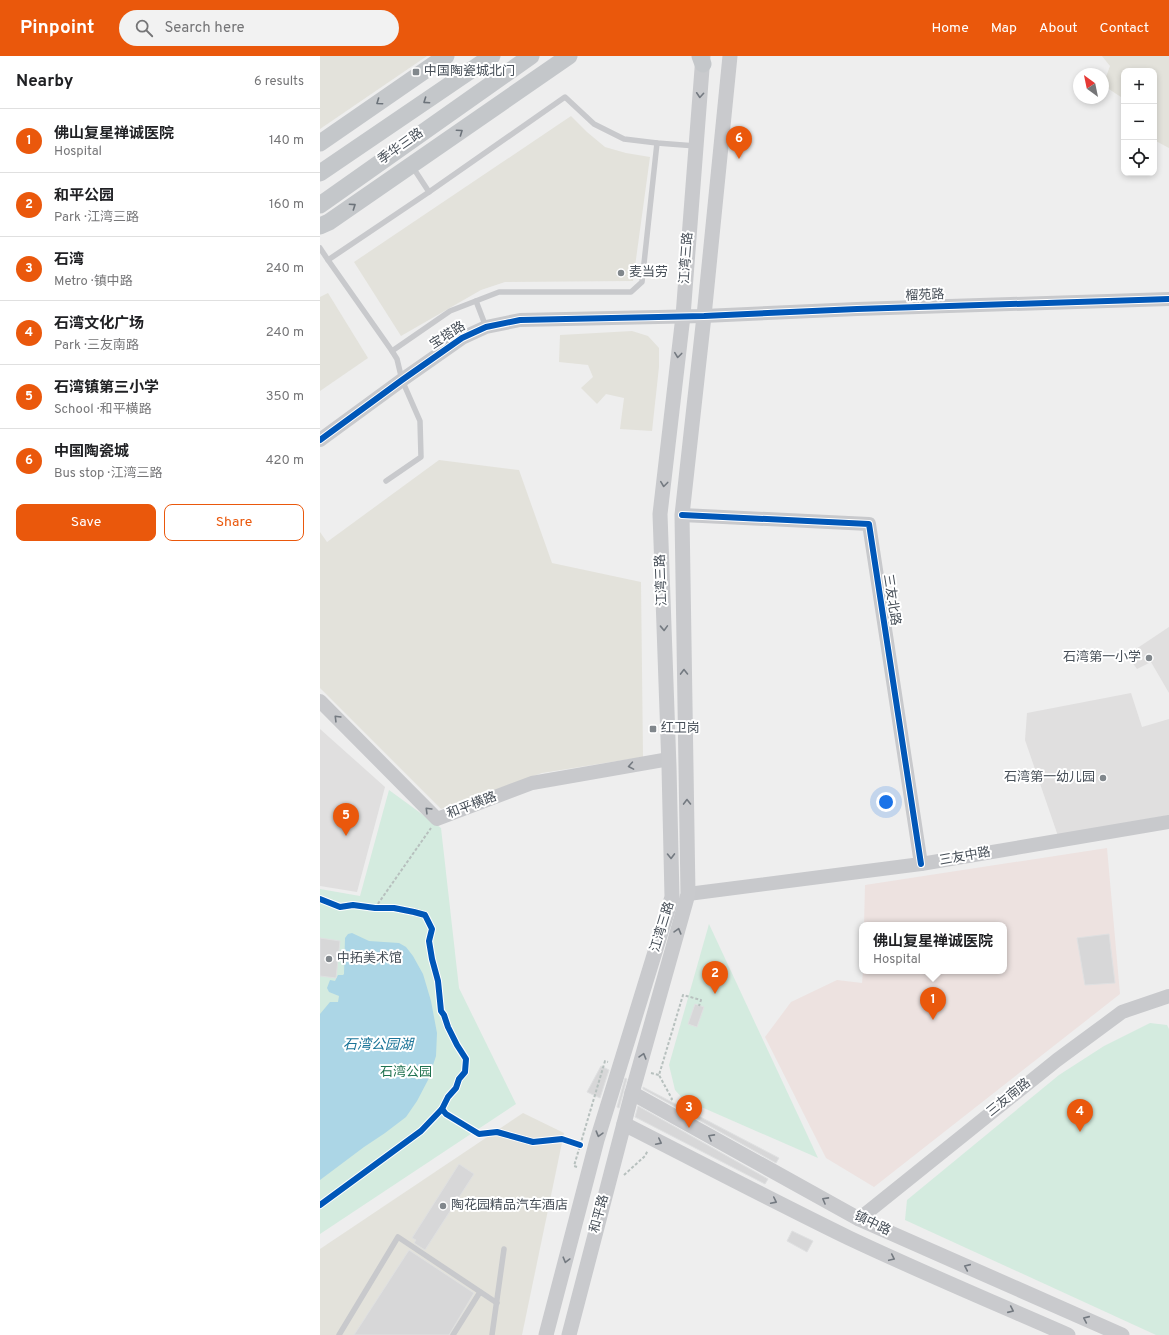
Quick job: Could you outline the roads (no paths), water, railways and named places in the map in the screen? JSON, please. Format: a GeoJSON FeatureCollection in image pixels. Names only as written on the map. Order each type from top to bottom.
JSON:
{"type":"FeatureCollection","features":[{"type":"Feature","properties":{"kind":"main road"},"geometry":{"type":"LineString","coordinates":[[320,143],[446,56]]}},
{"type":"Feature","properties":{"kind":"main road","name":"季华三路"},"geometry":{"type":"LineString","coordinates":[[320,173],[492,56]]}},
{"type":"Feature","properties":{"kind":"main road","name":"季华三路"},"geometry":{"type":"LineString","coordinates":[[320,205],[531,56]]}},
{"type":"Feature","properties":{"kind":"main road"},"geometry":{"type":"LineString","coordinates":[[320,226],[329,222],[569,56]]}},
{"type":"Feature","properties":{"kind":"main road","name":"江湾三路"},"geometry":{"type":"LineString","coordinates":[[632,1093],[688,894],[682,516],[730,56]]}},
{"type":"Feature","properties":{"kind":"main road","name":"江湾三路"},"geometry":{"type":"LineString","coordinates":[[610,1097],[672,897],[669,759],[660,514],[683,316],[702,59]]}},
{"type":"Feature","properties":{"kind":"main road"},"geometry":{"type":"LineString","coordinates":[[624,1124],[610,1097],[632,1093]]}},
{"type":"Feature","properties":{"kind":"main road","name":"和平路"},"geometry":{"type":"LineString","coordinates":[[569,1335],[632,1093]]}},
{"type":"Feature","properties":{"kind":"main road","name":"镇中路"},"geometry":{"type":"LineString","coordinates":[[632,1093],[859,1219],[1117,1334]]}},
{"type":"Feature","properties":{"kind":"main road","name":"和平路"},"geometry":{"type":"LineString","coordinates":[[546,1335],[597,1140],[610,1097]]}},
{"type":"Feature","properties":{"kind":"main road","name":"镇中路"},"geometry":{"type":"LineString","coordinates":[[624,1124],[767,1198],[850,1238],[1068,1335]]}},
{"type":"Feature","properties":{"kind":"street","name":"榴苑路"},"geometry":{"type":"LineString","coordinates":[[683,316],[1169,299]]}},
{"type":"Feature","properties":{"kind":"street","name":"宝塔路"},"geometry":{"type":"LineString","coordinates":[[320,440],[462,338],[486,327],[520,320],[683,316]]}},
{"type":"Feature","properties":{"kind":"street","name":"三友北路"},"geometry":{"type":"LineString","coordinates":[[682,516],[869,524],[921,864]]}},
{"type":"Feature","properties":{"kind":"street","name":"和平横路"},"geometry":{"type":"LineString","coordinates":[[320,701],[437,819],[532,784],[669,759]]}},
{"type":"Feature","properties":{"kind":"street","name":"三友中路"},"geometry":{"type":"LineString","coordinates":[[688,894],[921,864],[1169,822]]}},
{"type":"Feature","properties":{"kind":"street","name":"三友南路"},"geometry":{"type":"LineString","coordinates":[[859,1219],[1057,1060],[1122,1012],[1168,998]]}},
{"type":"Feature","properties":{"kind":"lane"},"geometry":{"type":"LineString","coordinates":[[328,260],[429,192],[565,97],[594,124],[624,139],[696,146]]}},
{"type":"Feature","properties":{"kind":"lane"},"geometry":{"type":"LineString","coordinates":[[392,351],[450,311],[499,292],[632,292],[642,282],[657,143]]}},
{"type":"Feature","properties":{"kind":"lane"},"geometry":{"type":"LineString","coordinates":[[412,165],[429,192]]}},
{"type":"Feature","properties":{"kind":"lane"},"geometry":{"type":"LineString","coordinates":[[320,248],[397,359],[402,380],[420,421],[421,457],[386,481]]}},
{"type":"Feature","properties":{"kind":"lane"},"geometry":{"type":"LineString","coordinates":[[476,301],[486,327]]}},
{"type":"Feature","properties":{"kind":"lane"},"geometry":{"type":"LineString","coordinates":[[339,1335],[398,1237],[497,1303]]}},
{"type":"Feature","properties":{"kind":"lane"},"geometry":{"type":"LineString","coordinates":[[492,1335],[504,1249]]}},
{"type":"Feature","properties":{"kind":"lane"},"geometry":{"type":"LineString","coordinates":[[453,1335],[480,1292]]}},
{"type":"Feature","properties":{"kind":"water","name":"石湾公园湖"},"geometry":{"type":"Polygon","coordinates":[[[352,933],[369,941],[399,943],[406,947],[413,956],[423,974],[431,1001],[437,1033],[436,1056],[428,1080],[417,1101],[406,1117],[320,1180],[320,1014],[330,1002],[338,1002],[339,996],[329,992],[327,988],[330,980],[335,981],[338,975],[344,974],[345,938],[348,934],[352,933]]]}},
{"type":"Feature","properties":{"kind":"place","name":"中国陶瓷城北门"},"geometry":{"type":"Point","coordinates":[416,72]}},
{"type":"Feature","properties":{"kind":"place","name":"中国陶瓷城"},"geometry":{"type":"Point","coordinates":[739,159]}},
{"type":"Feature","properties":{"kind":"place","name":"麦当劳"},"geometry":{"type":"Point","coordinates":[621,273]}},
{"type":"Feature","properties":{"kind":"place","name":"石湾第一小学"},"geometry":{"type":"Point","coordinates":[1149,658]}},
{"type":"Feature","properties":{"kind":"place","name":"红卫岗"},"geometry":{"type":"Point","coordinates":[653,729]}},
{"type":"Feature","properties":{"kind":"place","name":"石湾第一幼儿园"},"geometry":{"type":"Point","coordinates":[1103,778]}},
{"type":"Feature","properties":{"kind":"place","name":"石湾镇第三小学"},"geometry":{"type":"Point","coordinates":[346,836]}},
{"type":"Feature","properties":{"kind":"place","name":"中拓美术馆"},"geometry":{"type":"Point","coordinates":[329,959]}},
{"type":"Feature","properties":{"kind":"place","name":"和平公园"},"geometry":{"type":"Point","coordinates":[715,994]}},
{"type":"Feature","properties":{"kind":"place","name":"佛山复星禅诚医院"},"geometry":{"type":"Point","coordinates":[933,1020]}},
{"type":"Feature","properties":{"kind":"place","name":"石湾"},"geometry":{"type":"Point","coordinates":[689,1128]}},
{"type":"Feature","properties":{"kind":"place","name":"石湾文化广场"},"geometry":{"type":"Point","coordinates":[1080,1132]}},
{"type":"Feature","properties":{"kind":"place","name":"陶花园精品汽车酒店"},"geometry":{"type":"Point","coordinates":[443,1206]}},
{"type":"Feature","properties":{"kind":"park label","name":"石湾公园"},"geometry":{"type":"Point","coordinates":[406,1073]}}]}
